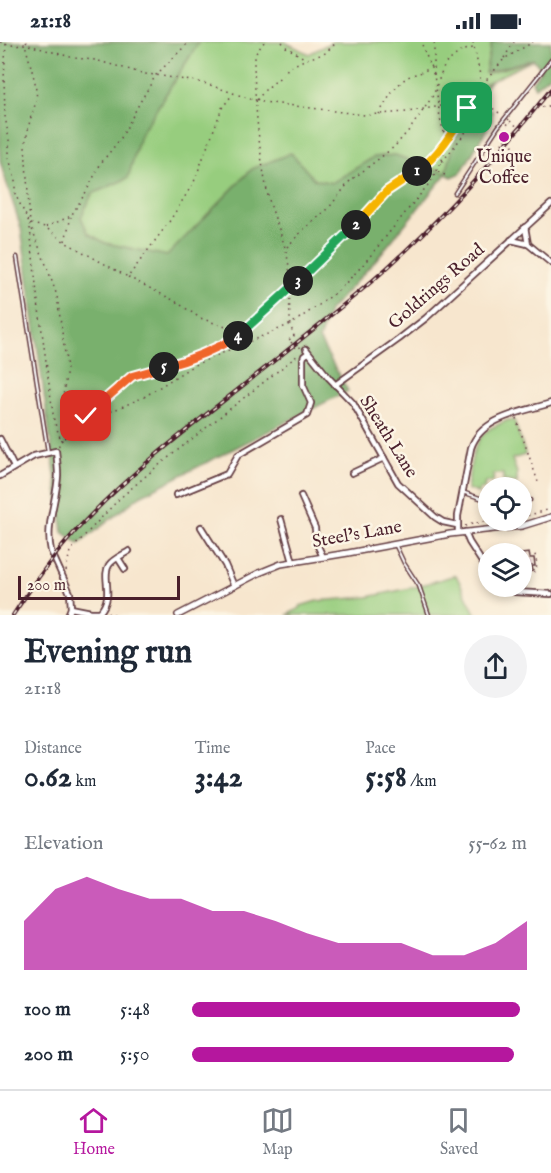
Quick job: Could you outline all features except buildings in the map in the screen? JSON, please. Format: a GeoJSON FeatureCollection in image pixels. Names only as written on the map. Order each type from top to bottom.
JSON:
{"type":"FeatureCollection","features":[{"type":"Feature","properties":{"kind":"street","name":"Goldrings Road"},"geometry":{"type":"LineString","coordinates":[[336,385],[426,318],[551,204]]}},
{"type":"Feature","properties":{"kind":"street"},"geometry":{"type":"LineString","coordinates":[[525,227],[528,244]]}},
{"type":"Feature","properties":{"kind":"street"},"geometry":{"type":"LineString","coordinates":[[511,240],[528,244],[551,263]]}},
{"type":"Feature","properties":{"kind":"street"},"geometry":{"type":"LineString","coordinates":[[176,495],[227,474],[238,455],[307,415],[311,403],[303,385],[303,359],[306,350]]}},
{"type":"Feature","properties":{"kind":"street","name":"Sheath Lane"},"geometry":{"type":"LineString","coordinates":[[306,350],[353,403],[398,483],[420,505],[443,522],[459,530]]}},
{"type":"Feature","properties":{"kind":"street"},"geometry":{"type":"LineString","coordinates":[[478,556],[459,530],[462,492],[473,441],[493,422],[551,404]]}},
{"type":"Feature","properties":{"kind":"street"},"geometry":{"type":"LineString","coordinates":[[0,439],[14,467]]}},
{"type":"Feature","properties":{"kind":"street"},"geometry":{"type":"LineString","coordinates":[[0,476],[34,456],[56,451],[58,476],[49,536],[51,551],[70,593],[71,608],[68,615]]}},
{"type":"Feature","properties":{"kind":"street"},"geometry":{"type":"LineString","coordinates":[[352,473],[384,458]]}},
{"type":"Feature","properties":{"kind":"street"},"geometry":{"type":"LineString","coordinates":[[301,496],[315,528],[316,542],[323,557]]}},
{"type":"Feature","properties":{"kind":"street","name":"Steel's Lane"},"geometry":{"type":"LineString","coordinates":[[178,615],[269,568],[459,530],[522,526],[551,517]]}},
{"type":"Feature","properties":{"kind":"street"},"geometry":{"type":"LineString","coordinates":[[281,519],[292,562]]}},
{"type":"Feature","properties":{"kind":"street"},"geometry":{"type":"LineString","coordinates":[[201,527],[225,565],[234,586]]}},
{"type":"Feature","properties":{"kind":"street"},"geometry":{"type":"LineString","coordinates":[[71,608],[100,612],[107,600],[108,568],[111,563],[129,551]]}},
{"type":"Feature","properties":{"kind":"street"},"geometry":{"type":"LineString","coordinates":[[118,558],[125,568]]}},
{"type":"Feature","properties":{"kind":"street"},"geometry":{"type":"LineString","coordinates":[[532,593],[551,594]]}},
{"type":"Feature","properties":{"kind":"lane"},"geometry":{"type":"LineString","coordinates":[[455,193],[498,127],[551,60]]}},
{"type":"Feature","properties":{"kind":"lane"},"geometry":{"type":"LineString","coordinates":[[17,257],[48,452]]}},
{"type":"Feature","properties":{"kind":"lane"},"geometry":{"type":"LineString","coordinates":[[462,492],[478,497]]}},
{"type":"Feature","properties":{"kind":"lane"},"geometry":{"type":"LineString","coordinates":[[394,544],[419,586],[429,615]]}},
{"type":"Feature","properties":{"kind":"path"},"geometry":{"type":"LineString","coordinates":[[1,42],[16,46],[26,43],[145,74],[204,83],[256,101],[309,109],[378,115],[471,101],[488,105],[506,117]]}},
{"type":"Feature","properties":{"kind":"path"},"geometry":{"type":"LineString","coordinates":[[65,242],[71,216],[101,163],[121,138],[156,75],[189,42]]}},
{"type":"Feature","properties":{"kind":"path"},"geometry":{"type":"LineString","coordinates":[[65,581],[69,551],[120,498],[306,350],[302,346],[297,350],[290,340],[294,336],[291,324],[286,248],[268,196],[259,146],[254,63],[256,53],[264,42]]}},
{"type":"Feature","properties":{"kind":"path"},"geometry":{"type":"LineString","coordinates":[[282,42],[306,59]]}},
{"type":"Feature","properties":{"kind":"path"},"geometry":{"type":"LineString","coordinates":[[256,101],[288,68],[306,59],[324,54],[336,42]]}},
{"type":"Feature","properties":{"kind":"path"},"geometry":{"type":"LineString","coordinates":[[421,42],[434,76]]}},
{"type":"Feature","properties":{"kind":"path"},"geometry":{"type":"LineString","coordinates":[[434,42],[434,76],[440,118],[447,145]]}},
{"type":"Feature","properties":{"kind":"path"},"geometry":{"type":"LineString","coordinates":[[473,42],[480,90]]}},
{"type":"Feature","properties":{"kind":"path"},"geometry":{"type":"LineString","coordinates":[[500,64],[514,42]]}},
{"type":"Feature","properties":{"kind":"path"},"geometry":{"type":"LineString","coordinates":[[61,441],[105,414],[144,397],[194,365],[291,324],[349,281],[432,180],[441,163],[450,136],[471,101],[504,59],[533,42]]}},
{"type":"Feature","properties":{"kind":"path"},"geometry":{"type":"LineString","coordinates":[[26,43],[37,99],[24,146],[30,224],[54,421],[61,441]]}},
{"type":"Feature","properties":{"kind":"path"},"geometry":{"type":"LineString","coordinates":[[6,44],[5,116],[15,194],[30,224],[57,296],[68,368],[63,397],[65,434],[56,451]]}},
{"type":"Feature","properties":{"kind":"path"},"geometry":{"type":"LineString","coordinates":[[286,248],[328,209],[350,181],[394,147],[410,129],[434,94],[445,64],[461,51],[473,48]]}},
{"type":"Feature","properties":{"kind":"path"},"geometry":{"type":"LineString","coordinates":[[378,115],[403,81],[430,68],[434,62]]}},
{"type":"Feature","properties":{"kind":"path"},"geometry":{"type":"LineString","coordinates":[[128,277],[169,222],[194,182],[222,108],[232,94]]}},
{"type":"Feature","properties":{"kind":"path"},"geometry":{"type":"LineString","coordinates":[[441,163],[488,105]]}},
{"type":"Feature","properties":{"kind":"path"},"geometry":{"type":"LineString","coordinates":[[542,107],[551,106]]}},
{"type":"Feature","properties":{"kind":"path"},"geometry":{"type":"LineString","coordinates":[[510,121],[518,127]]}},
{"type":"Feature","properties":{"kind":"path"},"geometry":{"type":"LineString","coordinates":[[504,129],[511,135]]}},
{"type":"Feature","properties":{"kind":"path"},"geometry":{"type":"LineString","coordinates":[[61,441],[132,376],[190,360],[243,333],[354,227],[387,191],[423,167],[450,136]]}},
{"type":"Feature","properties":{"kind":"path"},"geometry":{"type":"LineString","coordinates":[[506,139],[502,143],[510,149],[513,144]]}},
{"type":"Feature","properties":{"kind":"path"},"geometry":{"type":"LineString","coordinates":[[437,171],[447,176]]}},
{"type":"Feature","properties":{"kind":"path"},"geometry":{"type":"LineString","coordinates":[[45,227],[71,216]]}},
{"type":"Feature","properties":{"kind":"path"},"geometry":{"type":"LineString","coordinates":[[30,224],[45,227],[65,242],[175,301],[201,318],[243,333]]}},
{"type":"Feature","properties":{"kind":"path"},"geometry":{"type":"LineString","coordinates":[[243,333],[243,344]]}},
{"type":"Feature","properties":{"kind":"path"},"geometry":{"type":"LineString","coordinates":[[515,414],[538,482]]}},
{"type":"Feature","properties":{"kind":"path"},"geometry":{"type":"LineString","coordinates":[[532,514],[551,509]]}},
{"type":"Feature","properties":{"kind":"path"},"geometry":{"type":"LineString","coordinates":[[459,530],[478,523]]}},
{"type":"Feature","properties":{"kind":"path"},"geometry":{"type":"LineString","coordinates":[[532,574],[537,566],[534,551]]}},
{"type":"Feature","properties":{"kind":"path"},"geometry":{"type":"LineString","coordinates":[[100,612],[118,615]]}},
{"type":"Feature","properties":{"kind":"green space"},"geometry":{"type":"Polygon","coordinates":[[[0,42],[199,42],[140,135],[128,178],[92,194],[81,217],[88,233],[105,243],[167,256],[252,169],[291,153],[314,179],[332,183],[374,157],[395,155],[446,173],[455,141],[460,95],[490,81],[478,98],[486,108],[492,111],[492,120],[461,173],[452,177],[446,174],[375,261],[329,311],[319,339],[348,391],[140,496],[79,544],[63,532],[21,228],[0,160],[0,42]]]}},
{"type":"Feature","properties":{"kind":"green space"},"geometry":{"type":"Polygon","coordinates":[[[199,42],[285,42],[309,54],[332,42],[492,42],[486,74],[533,60],[460,96],[455,141],[446,173],[395,155],[374,157],[332,183],[252,169],[167,256],[105,243],[88,233],[81,217],[92,194],[128,178],[140,135],[199,42]]]}},
{"type":"Feature","properties":{"kind":"green space"},"geometry":{"type":"Polygon","coordinates":[[[492,42],[551,42],[551,74],[535,87],[532,82],[541,69],[533,59],[485,73],[492,42]]]}},
{"type":"Feature","properties":{"kind":"green space"},"geometry":{"type":"Polygon","coordinates":[[[508,420],[514,420],[525,455],[512,459],[517,477],[503,477],[503,474],[494,474],[494,477],[478,477],[478,493],[467,489],[473,456],[479,440],[491,428],[508,420]]]}},
{"type":"Feature","properties":{"kind":"green space"},"geometry":{"type":"Polygon","coordinates":[[[456,575],[476,615],[287,615],[300,606],[317,601],[368,597],[456,575]]]}},
{"type":"Feature","properties":{"kind":"railway"},"geometry":{"type":"LineString","coordinates":[[13,615],[58,552],[105,501],[160,452],[364,288],[415,242],[508,142],[551,89]]}},
{"type":"Feature","properties":{"kind":"place","name":"Unique Coffee"},"geometry":{"type":"Point","coordinates":[504,137]}},
{"type":"Feature","properties":{"kind":"route"},"geometry":{"type":"LineString","coordinates":[[86,416],[132,376],[190,360],[243,333],[354,227],[387,191],[423,167],[450,136],[467,108]]}}]}
